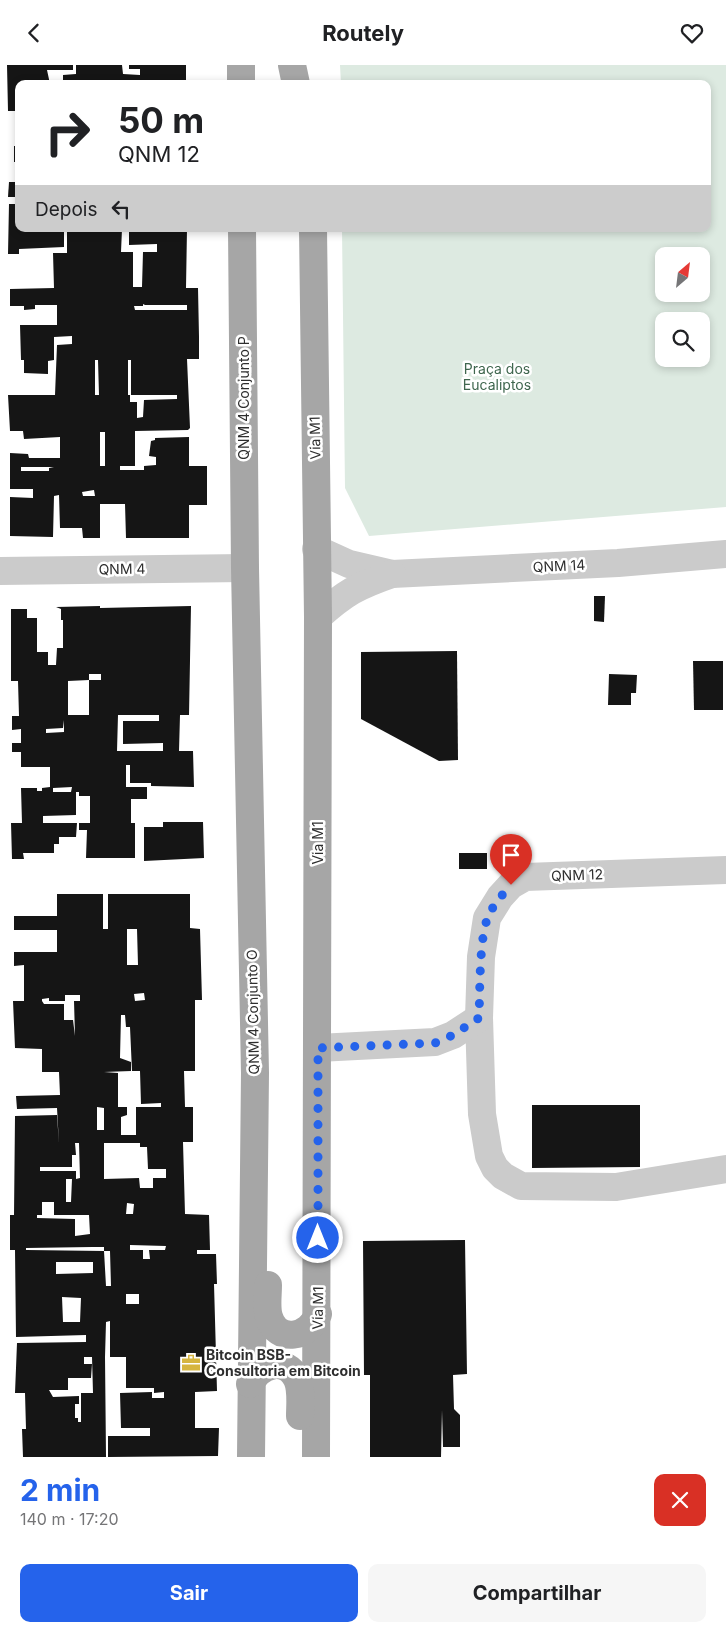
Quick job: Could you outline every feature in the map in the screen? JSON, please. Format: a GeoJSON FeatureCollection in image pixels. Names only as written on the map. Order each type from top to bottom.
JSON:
{"type":"FeatureCollection","features":[{"type":"Feature","properties":{"kind":"main road"},"geometry":{"type":"LineString","coordinates":[[241,65],[241,80]]}},
{"type":"Feature","properties":{"kind":"main road"},"geometry":{"type":"LineString","coordinates":[[292,65],[295,80]]}},
{"type":"Feature","properties":{"kind":"main road"},"geometry":{"type":"LineString","coordinates":[[312,65],[312,80]]}},
{"type":"Feature","properties":{"kind":"main road","name":"QNM 4 Conjunto P"},"geometry":{"type":"LineString","coordinates":[[242,232],[245,568]]}},
{"type":"Feature","properties":{"kind":"main road","name":"Via M1"},"geometry":{"type":"LineString","coordinates":[[313,232],[318,617],[318,1314],[316,1457]]}},
{"type":"Feature","properties":{"kind":"main road","name":"QNM 4 Conjunto O"},"geometry":{"type":"LineString","coordinates":[[245,568],[255,1073],[250,1384],[251,1457]]}},
{"type":"Feature","properties":{"kind":"main road"},"geometry":{"type":"LineString","coordinates":[[255,1073],[269,1128],[268,1316],[278,1330],[294,1335],[310,1329],[318,1314]]}},
{"type":"Feature","properties":{"kind":"main road"},"geometry":{"type":"LineString","coordinates":[[250,1384],[259,1371],[275,1365],[291,1371],[297,1378],[300,1386],[300,1457]]}},
{"type":"Feature","properties":{"kind":"street","name":"QNM 14"},"geometry":{"type":"LineString","coordinates":[[316,549],[349,564],[392,574]]}},
{"type":"Feature","properties":{"kind":"street","name":"QNM 14"},"geometry":{"type":"LineString","coordinates":[[318,617],[338,599],[358,585],[392,574],[618,563],[726,554]]}},
{"type":"Feature","properties":{"kind":"street","name":"QNM 4"},"geometry":{"type":"LineString","coordinates":[[0,571],[245,568]]}},
{"type":"Feature","properties":{"kind":"street","name":"QNM 12"},"geometry":{"type":"LineString","coordinates":[[726,870],[524,877],[511,885],[500,897],[487,917],[482,957],[479,1018],[482,1115],[489,1156],[503,1176],[521,1185],[616,1187],[726,1169]]}},
{"type":"Feature","properties":{"kind":"street"},"geometry":{"type":"LineString","coordinates":[[318,1048],[435,1043],[453,1035],[479,1018]]}},
{"type":"Feature","properties":{"kind":"street"},"geometry":{"type":"LineString","coordinates":[[435,1043],[481,1066]]}},
{"type":"Feature","properties":{"kind":"green space","name":"Praça dos Eucaliptos"},"geometry":{"type":"Polygon","coordinates":[[[340,65],[726,65],[726,507],[369,536],[345,488],[342,232],[711,232],[711,80],[341,80],[340,65]]]}},
{"type":"Feature","properties":{"kind":"building"},"geometry":{"type":"Polygon","coordinates":[[[7,65],[73,65],[73,70],[47,70],[49,80],[15,80],[15,111],[8,111],[7,65]]]}},
{"type":"Feature","properties":{"kind":"building"},"geometry":{"type":"Polygon","coordinates":[[[76,65],[122,65],[123,74],[140,75],[140,69],[129,69],[129,65],[186,65],[186,80],[63,80],[63,75],[76,74],[76,65]]]}},
{"type":"Feature","properties":{"kind":"building"},"geometry":{"type":"Polygon","coordinates":[[[15,146],[15,162],[14,162],[15,146]]]}},
{"type":"Feature","properties":{"kind":"building"},"geometry":{"type":"Polygon","coordinates":[[[9,182],[15,182],[15,197],[8,197],[9,182]]]}},
{"type":"Feature","properties":{"kind":"building"},"geometry":{"type":"Polygon","coordinates":[[[9,204],[15,204],[15,232],[64,232],[64,247],[19,249],[19,254],[8,254],[9,204]]]}},
{"type":"Feature","properties":{"kind":"building"},"geometry":{"type":"Polygon","coordinates":[[[67,232],[122,232],[121,252],[133,252],[133,287],[142,287],[143,252],[157,252],[157,244],[129,245],[129,232],[187,232],[186,288],[198,288],[199,337],[199,359],[187,359],[190,428],[188,430],[135,431],[135,466],[120,466],[120,470],[144,470],[144,466],[156,465],[156,457],[149,456],[151,441],[155,440],[155,438],[189,437],[189,466],[207,466],[207,505],[189,505],[189,538],[126,538],[125,504],[100,504],[100,538],[83,538],[82,528],[60,528],[59,495],[54,496],[53,537],[10,536],[10,497],[33,498],[33,489],[10,489],[10,453],[28,454],[29,458],[60,458],[60,437],[24,439],[23,431],[10,431],[8,395],[55,395],[57,345],[72,344],[72,336],[54,337],[54,360],[48,361],[48,374],[24,373],[24,360],[21,360],[20,325],[57,325],[57,305],[35,305],[35,309],[24,310],[24,306],[10,306],[10,289],[54,288],[53,253],[67,253],[67,232]],[[143,304],[143,306],[134,306],[135,310],[187,310],[187,305],[143,304]],[[95,360],[95,395],[99,395],[98,360],[95,360]],[[128,360],[128,395],[130,395],[130,402],[137,402],[137,418],[143,417],[144,400],[177,399],[177,395],[131,395],[131,360],[128,360]],[[100,432],[100,466],[105,466],[105,432],[100,432]],[[21,467],[21,471],[49,471],[49,468],[54,467],[21,467]],[[94,490],[82,492],[83,496],[95,496],[94,490]]]}},
{"type":"Feature","properties":{"kind":"building"},"geometry":{"type":"Polygon","coordinates":[[[594,596],[605,596],[604,622],[594,621],[594,596]]]}},
{"type":"Feature","properties":{"kind":"building"},"geometry":{"type":"Polygon","coordinates":[[[191,606],[189,715],[180,715],[179,751],[193,751],[194,787],[151,786],[151,783],[130,783],[130,765],[126,765],[126,787],[147,787],[147,799],[131,799],[131,823],[135,823],[135,858],[86,858],[87,830],[79,830],[79,823],[90,823],[90,796],[79,796],[79,792],[76,792],[76,815],[43,816],[43,823],[77,823],[76,837],[59,837],[59,844],[54,844],[54,853],[23,853],[24,859],[12,859],[11,823],[22,823],[21,788],[37,788],[37,791],[42,791],[42,788],[50,787],[50,767],[21,767],[21,752],[12,752],[12,743],[21,743],[21,729],[12,730],[12,716],[19,716],[18,681],[11,681],[11,609],[27,609],[27,618],[37,618],[37,652],[48,652],[48,665],[56,665],[57,648],[63,648],[63,620],[61,620],[61,609],[56,607],[191,606]],[[89,674],[89,680],[101,680],[101,674],[89,674]],[[89,680],[68,681],[68,715],[89,715],[89,680]],[[118,715],[117,751],[163,751],[163,743],[123,744],[123,721],[159,721],[159,715],[118,715]],[[64,720],[63,728],[46,729],[46,733],[64,732],[64,720]],[[72,787],[53,788],[53,792],[71,792],[72,787]]]}},
{"type":"Feature","properties":{"kind":"building"},"geometry":{"type":"Polygon","coordinates":[[[457,651],[458,760],[439,761],[361,719],[361,652],[457,651]]]}},
{"type":"Feature","properties":{"kind":"building"},"geometry":{"type":"Polygon","coordinates":[[[693,661],[723,661],[723,710],[694,710],[693,661]]]}},
{"type":"Feature","properties":{"kind":"building"},"geometry":{"type":"Polygon","coordinates":[[[609,674],[637,675],[636,693],[631,693],[631,705],[608,705],[609,674]]]}},
{"type":"Feature","properties":{"kind":"building"},"geometry":{"type":"Polygon","coordinates":[[[163,822],[203,822],[204,858],[144,861],[144,827],[163,827],[163,822]]]}},
{"type":"Feature","properties":{"kind":"building"},"geometry":{"type":"Polygon","coordinates":[[[459,853],[487,853],[487,869],[459,869],[459,853]]]}},
{"type":"Feature","properties":{"kind":"building"},"geometry":{"type":"Polygon","coordinates":[[[57,894],[103,894],[103,929],[108,929],[108,894],[190,894],[190,928],[200,929],[202,1000],[195,1000],[195,1071],[184,1071],[185,1107],[193,1107],[193,1142],[183,1142],[185,1214],[209,1215],[210,1250],[197,1250],[197,1254],[216,1254],[217,1284],[214,1284],[217,1391],[195,1392],[195,1428],[219,1428],[218,1456],[108,1457],[108,1436],[150,1436],[150,1428],[121,1428],[120,1393],[152,1392],[152,1398],[164,1398],[164,1392],[154,1393],[154,1388],[126,1388],[126,1357],[110,1357],[110,1321],[106,1322],[106,1457],[23,1457],[22,1429],[26,1429],[25,1393],[15,1393],[17,1343],[86,1342],[86,1335],[16,1337],[15,1250],[10,1250],[10,1215],[14,1215],[15,1116],[57,1115],[59,1144],[57,1108],[17,1109],[16,1096],[60,1095],[59,1072],[42,1072],[42,1049],[15,1048],[13,1001],[24,1001],[24,965],[14,966],[14,952],[57,952],[57,930],[14,930],[14,916],[57,916],[57,894]],[[127,929],[127,965],[138,965],[137,929],[127,929]],[[144,993],[134,994],[135,1001],[145,1000],[144,993]],[[65,995],[65,1001],[49,1001],[49,998],[42,999],[44,1004],[64,1004],[64,1020],[73,1020],[75,1036],[74,1001],[80,1001],[80,995],[65,995]],[[121,1015],[120,1058],[131,1062],[131,1071],[104,1072],[118,1073],[118,1107],[127,1107],[127,1115],[121,1117],[121,1135],[136,1135],[136,1107],[161,1107],[161,1103],[141,1104],[140,1071],[132,1071],[130,1027],[126,1027],[125,1015],[121,1015]],[[97,1107],[97,1130],[104,1130],[104,1108],[97,1107]],[[75,1143],[76,1155],[72,1155],[72,1167],[40,1167],[40,1171],[76,1171],[76,1179],[80,1178],[79,1143],[75,1143]],[[104,1143],[104,1179],[139,1178],[140,1188],[153,1188],[153,1178],[166,1178],[166,1169],[148,1169],[147,1147],[140,1147],[140,1143],[104,1143]],[[66,1179],[66,1202],[71,1202],[72,1179],[66,1179]],[[42,1202],[42,1215],[37,1215],[37,1218],[75,1219],[75,1236],[90,1234],[89,1215],[54,1215],[54,1202],[42,1202]],[[127,1203],[126,1214],[133,1214],[134,1204],[127,1203]],[[130,1245],[130,1250],[143,1250],[143,1259],[150,1259],[149,1250],[165,1250],[166,1246],[130,1245]],[[104,1247],[26,1248],[26,1250],[104,1251],[104,1247]],[[104,1251],[106,1286],[111,1286],[110,1251],[104,1251]],[[56,1262],[56,1274],[93,1273],[93,1262],[56,1262]],[[126,1294],[126,1304],[139,1304],[139,1294],[126,1294]],[[62,1297],[63,1322],[80,1322],[81,1298],[62,1297]],[[84,1357],[84,1364],[92,1364],[91,1378],[68,1378],[68,1390],[49,1390],[53,1397],[79,1396],[79,1404],[75,1404],[75,1418],[78,1418],[78,1422],[81,1422],[81,1393],[93,1393],[92,1357],[84,1357]]]}},
{"type":"Feature","properties":{"kind":"building"},"geometry":{"type":"Polygon","coordinates":[[[532,1105],[640,1105],[640,1167],[532,1168],[532,1105]]]}},
{"type":"Feature","properties":{"kind":"building"},"geometry":{"type":"Polygon","coordinates":[[[465,1240],[467,1374],[453,1375],[454,1409],[460,1415],[460,1447],[443,1447],[442,1410],[441,1457],[370,1457],[370,1375],[364,1375],[363,1241],[465,1240]]]}},
{"type":"Feature","properties":{"kind":"place","name":"Bitcoin BSB- Consultoria em Bitcoin"},"geometry":{"type":"Point","coordinates":[191,1363]}},
{"type":"Feature","properties":{"kind":"route"},"geometry":{"type":"LineString","coordinates":[[318,1238],[318,1048],[435,1043],[464,1029],[479,1018],[482,957],[487,917],[500,897],[511,885]]}}]}
